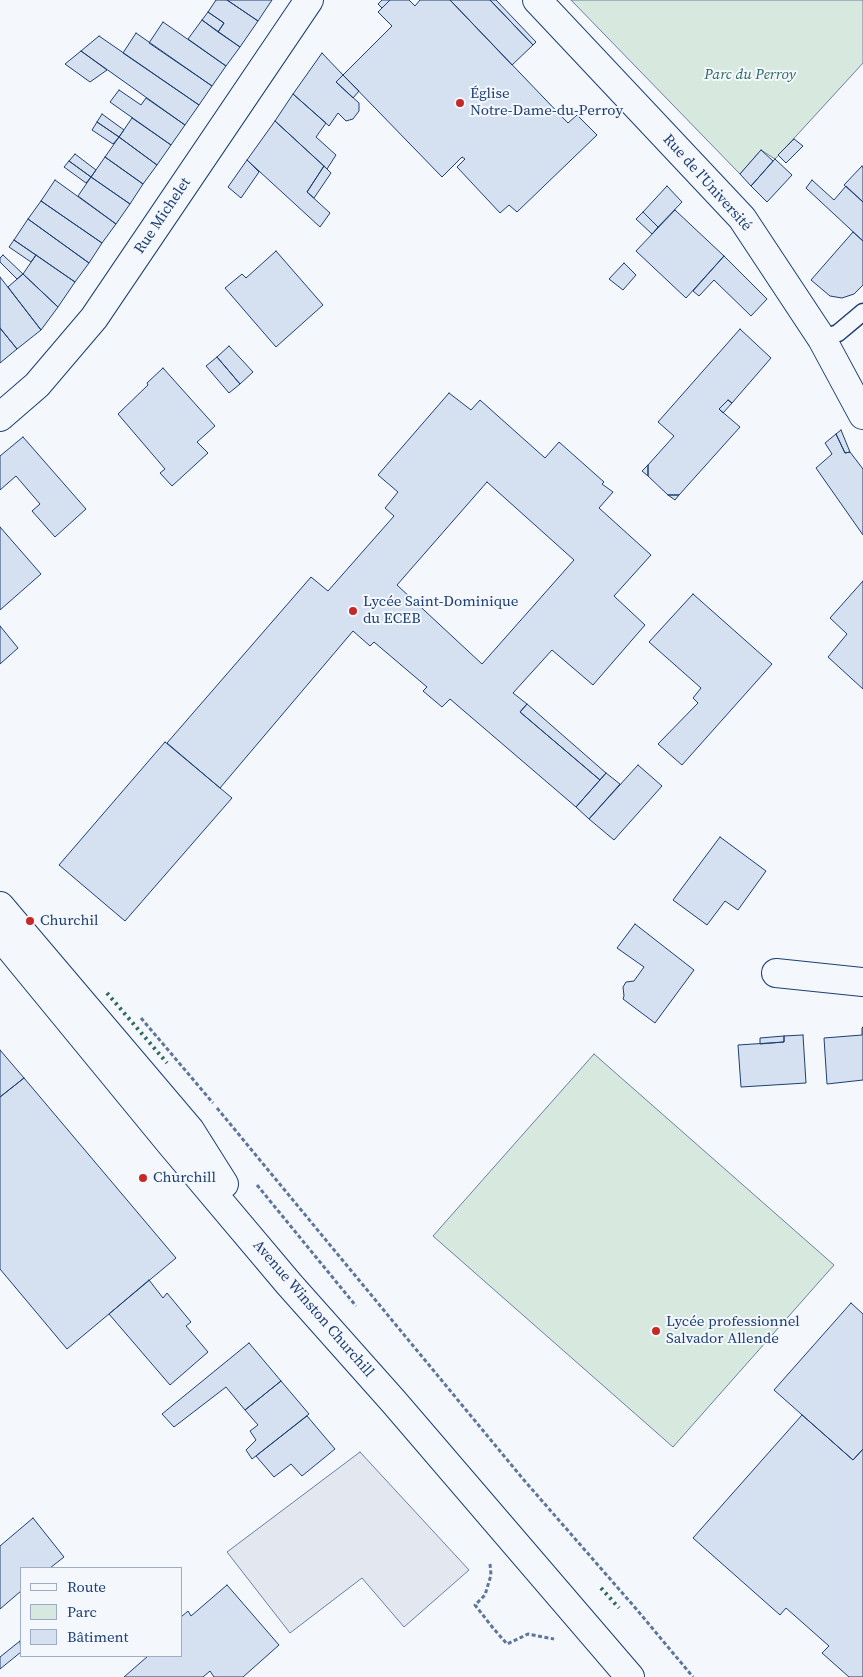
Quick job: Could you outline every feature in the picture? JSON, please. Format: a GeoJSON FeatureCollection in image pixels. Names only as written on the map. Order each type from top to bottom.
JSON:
{"type":"FeatureCollection","features":[{"type":"Feature","properties":{"kind":"main road","name":"Rue Michelet"},"geometry":{"type":"LineString","coordinates":[[0,417],[37,386],[94,318],[309,0]]}},
{"type":"Feature","properties":{"kind":"main road","name":"Rue de l'Université"},"geometry":{"type":"LineString","coordinates":[[537,0],[742,218],[822,339],[863,415]]}},
{"type":"Feature","properties":{"kind":"main road"},"geometry":{"type":"LineString","coordinates":[[0,906],[190,1130],[273,1264]]}},
{"type":"Feature","properties":{"kind":"main road","name":"Avenue Winston Churchill"},"geometry":{"type":"LineString","coordinates":[[0,936],[171,1144],[273,1264],[630,1677]]}},
{"type":"Feature","properties":{"kind":"main road"},"geometry":{"type":"LineString","coordinates":[[776,973],[863,982]]}},
{"type":"Feature","properties":{"kind":"lane"},"geometry":{"type":"LineString","coordinates":[[822,339],[838,334],[863,312]]}},
{"type":"Feature","properties":{"kind":"path"},"geometry":{"type":"LineString","coordinates":[[136,1013],[187,1071],[523,1480],[693,1677]]}},
{"type":"Feature","properties":{"kind":"path"},"geometry":{"type":"LineString","coordinates":[[475,1605],[507,1644],[528,1634],[556,1640]]}},
{"type":"Feature","properties":{"kind":"green space","name":"Parc du Perroy"},"geometry":{"type":"Polygon","coordinates":[[[571,0],[863,0],[863,63],[775,159],[761,150],[740,174],[571,0]]]}},
{"type":"Feature","properties":{"kind":"green space"},"geometry":{"type":"Polygon","coordinates":[[[594,1054],[834,1265],[673,1447],[433,1236],[594,1054]]]}},
{"type":"Feature","properties":{"kind":"shaded area"},"geometry":{"type":"Polygon","coordinates":[[[360,1452],[469,1570],[404,1627],[362,1578],[290,1633],[227,1552],[360,1452]]]}},
{"type":"Feature","properties":{"kind":"building"},"geometry":{"type":"Polygon","coordinates":[[[216,0],[227,0],[258,21],[240,47],[218,32],[224,23],[208,12],[216,0]]]}},
{"type":"Feature","properties":{"kind":"building"},"geometry":{"type":"Polygon","coordinates":[[[227,0],[272,0],[258,21],[227,0]]]}},
{"type":"Feature","properties":{"kind":"building"},"geometry":{"type":"Polygon","coordinates":[[[382,0],[390,0],[382,8],[378,4],[382,0]]]}},
{"type":"Feature","properties":{"kind":"building","name":"Église Notre-Dame-du-Perroy"},"geometry":{"type":"Polygon","coordinates":[[[390,0],[409,0],[415,6],[420,0],[450,0],[568,123],[577,115],[597,135],[517,212],[509,205],[500,213],[457,167],[465,159],[462,157],[442,177],[343,75],[392,26],[378,12],[390,0]]]}},
{"type":"Feature","properties":{"kind":"building"},"geometry":{"type":"Polygon","coordinates":[[[450,0],[490,0],[533,45],[512,65],[450,0]]]}},
{"type":"Feature","properties":{"kind":"building"},"geometry":{"type":"Polygon","coordinates":[[[490,0],[496,0],[536,42],[533,45],[490,0]]]}},
{"type":"Feature","properties":{"kind":"building"},"geometry":{"type":"Polygon","coordinates":[[[208,12],[224,23],[218,32],[202,20],[208,12]]]}},
{"type":"Feature","properties":{"kind":"building"},"geometry":{"type":"Polygon","coordinates":[[[202,20],[240,47],[226,66],[188,39],[202,20]]]}},
{"type":"Feature","properties":{"kind":"building"},"geometry":{"type":"Polygon","coordinates":[[[163,22],[226,66],[212,86],[149,43],[163,22]]]}},
{"type":"Feature","properties":{"kind":"building"},"geometry":{"type":"Polygon","coordinates":[[[136,33],[212,86],[199,105],[123,53],[136,33]]]}},
{"type":"Feature","properties":{"kind":"building"},"geometry":{"type":"Polygon","coordinates":[[[99,36],[199,105],[185,125],[81,51],[99,36]]]}},
{"type":"Feature","properties":{"kind":"building"},"geometry":{"type":"Polygon","coordinates":[[[81,51],[107,70],[90,82],[65,64],[81,51]]]}},
{"type":"Feature","properties":{"kind":"building"},"geometry":{"type":"Polygon","coordinates":[[[322,53],[343,75],[336,82],[359,103],[359,111],[353,119],[346,121],[338,113],[329,126],[293,94],[322,53]]]}},
{"type":"Feature","properties":{"kind":"building"},"geometry":{"type":"Polygon","coordinates":[[[343,75],[359,91],[353,98],[336,82],[343,75]]]}},
{"type":"Feature","properties":{"kind":"building"},"geometry":{"type":"Polygon","coordinates":[[[119,90],[141,105],[146,98],[185,125],[171,145],[110,102],[119,90]]]}},
{"type":"Feature","properties":{"kind":"building"},"geometry":{"type":"Polygon","coordinates":[[[293,94],[326,123],[316,137],[336,155],[327,169],[275,121],[293,94]]]}},
{"type":"Feature","properties":{"kind":"building"},"geometry":{"type":"Polygon","coordinates":[[[102,114],[124,130],[119,137],[97,122],[102,114]]]}},
{"type":"Feature","properties":{"kind":"building"},"geometry":{"type":"Polygon","coordinates":[[[132,118],[171,145],[157,165],[119,137],[132,118]]]}},
{"type":"Feature","properties":{"kind":"building"},"geometry":{"type":"Polygon","coordinates":[[[275,121],[324,166],[307,192],[330,213],[320,227],[247,160],[275,121]]]}},
{"type":"Feature","properties":{"kind":"building"},"geometry":{"type":"Polygon","coordinates":[[[97,122],[119,137],[113,144],[92,130],[97,122]]]}},
{"type":"Feature","properties":{"kind":"building"},"geometry":{"type":"Polygon","coordinates":[[[119,137],[157,165],[143,184],[105,157],[119,137]]]}},
{"type":"Feature","properties":{"kind":"building"},"geometry":{"type":"Polygon","coordinates":[[[794,139],[803,146],[786,163],[778,155],[794,139]]]}},
{"type":"Feature","properties":{"kind":"building"},"geometry":{"type":"Polygon","coordinates":[[[761,150],[773,161],[751,186],[740,174],[761,150]]]}},
{"type":"Feature","properties":{"kind":"building"},"geometry":{"type":"Polygon","coordinates":[[[75,154],[96,170],[91,177],[69,161],[75,154]]]}},
{"type":"Feature","properties":{"kind":"building"},"geometry":{"type":"Polygon","coordinates":[[[105,157],[143,184],[130,204],[91,177],[105,157]]]}},
{"type":"Feature","properties":{"kind":"building"},"geometry":{"type":"Polygon","coordinates":[[[775,159],[792,175],[767,202],[751,186],[775,159]]]}},
{"type":"Feature","properties":{"kind":"building"},"geometry":{"type":"Polygon","coordinates":[[[247,160],[259,172],[241,198],[228,187],[247,160]]]}},
{"type":"Feature","properties":{"kind":"building"},"geometry":{"type":"Polygon","coordinates":[[[69,161],[91,177],[86,183],[64,167],[69,161]]]}},
{"type":"Feature","properties":{"kind":"building"},"geometry":{"type":"Polygon","coordinates":[[[324,166],[331,173],[314,198],[307,192],[324,166]]]}},
{"type":"Feature","properties":{"kind":"building"},"geometry":{"type":"Polygon","coordinates":[[[862,166],[863,168],[863,202],[844,185],[862,166]]]}},
{"type":"Feature","properties":{"kind":"building"},"geometry":{"type":"Polygon","coordinates":[[[91,177],[130,204],[116,224],[78,196],[91,177]]]}},
{"type":"Feature","properties":{"kind":"building"},"geometry":{"type":"Polygon","coordinates":[[[55,180],[116,224],[102,243],[41,201],[55,180]]]}},
{"type":"Feature","properties":{"kind":"building"},"geometry":{"type":"Polygon","coordinates":[[[812,180],[834,200],[846,186],[863,202],[863,241],[806,188],[812,180]]]}},
{"type":"Feature","properties":{"kind":"building"},"geometry":{"type":"Polygon","coordinates":[[[667,186],[682,202],[658,227],[643,212],[667,186]]]}},
{"type":"Feature","properties":{"kind":"building"},"geometry":{"type":"Polygon","coordinates":[[[41,201],[102,243],[89,263],[28,219],[41,201]]]}},
{"type":"Feature","properties":{"kind":"building"},"geometry":{"type":"Polygon","coordinates":[[[675,210],[724,256],[686,298],[636,251],[675,210]]]}},
{"type":"Feature","properties":{"kind":"building"},"geometry":{"type":"Polygon","coordinates":[[[643,212],[658,227],[652,234],[636,219],[643,212]]]}},
{"type":"Feature","properties":{"kind":"building"},"geometry":{"type":"Polygon","coordinates":[[[28,219],[89,263],[75,282],[14,240],[28,219]]]}},
{"type":"Feature","properties":{"kind":"building"},"geometry":{"type":"Polygon","coordinates":[[[853,232],[863,241],[863,285],[854,294],[842,298],[830,296],[811,280],[853,232]]]}},
{"type":"Feature","properties":{"kind":"building"},"geometry":{"type":"Polygon","coordinates":[[[14,240],[36,255],[31,262],[9,247],[14,240]]]}},
{"type":"Feature","properties":{"kind":"building"},"geometry":{"type":"Polygon","coordinates":[[[276,251],[323,305],[276,347],[225,288],[242,274],[246,278],[276,251]]]}},
{"type":"Feature","properties":{"kind":"building"},"geometry":{"type":"Polygon","coordinates":[[[3,255],[23,274],[17,279],[0,262],[0,258],[3,255]]]}},
{"type":"Feature","properties":{"kind":"building"},"geometry":{"type":"Polygon","coordinates":[[[36,255],[75,282],[58,307],[23,274],[36,255]]]}},
{"type":"Feature","properties":{"kind":"building"},"geometry":{"type":"Polygon","coordinates":[[[724,256],[767,299],[751,316],[714,280],[699,296],[693,291],[724,256]]]}},
{"type":"Feature","properties":{"kind":"building"},"geometry":{"type":"Polygon","coordinates":[[[624,263],[636,275],[623,290],[609,279],[624,263]]]}},
{"type":"Feature","properties":{"kind":"building"},"geometry":{"type":"Polygon","coordinates":[[[23,274],[58,307],[41,330],[8,287],[23,274]]]}},
{"type":"Feature","properties":{"kind":"building"},"geometry":{"type":"Polygon","coordinates":[[[0,277],[41,330],[17,349],[0,328],[0,277]]]}},
{"type":"Feature","properties":{"kind":"building"},"geometry":{"type":"Polygon","coordinates":[[[0,328],[17,349],[0,363],[0,328]]]}},
{"type":"Feature","properties":{"kind":"building"},"geometry":{"type":"Polygon","coordinates":[[[740,329],[771,358],[732,403],[728,400],[719,409],[740,427],[679,495],[668,495],[648,476],[648,465],[674,436],[658,422],[740,329]]]}},
{"type":"Feature","properties":{"kind":"building"},"geometry":{"type":"Polygon","coordinates":[[[229,346],[253,372],[240,384],[217,357],[229,346]]]}},
{"type":"Feature","properties":{"kind":"building"},"geometry":{"type":"Polygon","coordinates":[[[217,357],[240,384],[229,393],[206,366],[217,357]]]}},
{"type":"Feature","properties":{"kind":"building"},"geometry":{"type":"Polygon","coordinates":[[[163,368],[215,426],[197,442],[208,453],[172,486],[160,473],[165,469],[118,414],[163,368]]]}},
{"type":"Feature","properties":{"kind":"building","name":"Lycée Saint-Dominique du ECEB"},"geometry":{"type":"Polygon","coordinates":[[[449,393],[471,410],[480,400],[545,458],[559,442],[604,482],[602,484],[613,492],[599,508],[651,555],[614,596],[645,625],[593,685],[552,650],[513,693],[527,704],[520,712],[600,780],[576,807],[450,699],[442,707],[423,691],[427,687],[374,642],[370,646],[353,631],[220,788],[167,743],[311,577],[328,591],[394,516],[385,508],[398,492],[378,475],[449,393]],[[487,482],[397,585],[482,664],[574,560],[487,482]]]}},
{"type":"Feature","properties":{"kind":"building"},"geometry":{"type":"Polygon","coordinates":[[[728,400],[732,403],[723,413],[719,409],[728,400]]]}},
{"type":"Feature","properties":{"kind":"building"},"geometry":{"type":"Polygon","coordinates":[[[841,430],[850,452],[845,453],[836,434],[841,430]]]}},
{"type":"Feature","properties":{"kind":"building"},"geometry":{"type":"Polygon","coordinates":[[[836,434],[845,453],[850,452],[863,469],[863,535],[816,468],[832,454],[825,443],[836,434]]]}},
{"type":"Feature","properties":{"kind":"building"},"geometry":{"type":"Polygon","coordinates":[[[23,437],[86,509],[55,537],[32,511],[40,504],[16,476],[0,490],[0,456],[23,437]]]}},
{"type":"Feature","properties":{"kind":"building"},"geometry":{"type":"Polygon","coordinates":[[[648,465],[648,476],[642,471],[648,465]]]}},
{"type":"Feature","properties":{"kind":"building"},"geometry":{"type":"Polygon","coordinates":[[[668,495],[679,495],[675,500],[668,495]]]}},
{"type":"Feature","properties":{"kind":"building"},"geometry":{"type":"Polygon","coordinates":[[[0,527],[41,574],[0,610],[0,527]]]}},
{"type":"Feature","properties":{"kind":"building"},"geometry":{"type":"Polygon","coordinates":[[[863,581],[863,689],[828,657],[847,634],[830,618],[863,581]]]}},
{"type":"Feature","properties":{"kind":"building"},"geometry":{"type":"Polygon","coordinates":[[[693,594],[772,664],[682,765],[658,744],[698,703],[693,698],[701,688],[649,642],[693,594]]]}},
{"type":"Feature","properties":{"kind":"building"},"geometry":{"type":"Polygon","coordinates":[[[0,626],[18,648],[0,664],[0,626]]]}},
{"type":"Feature","properties":{"kind":"building"},"geometry":{"type":"Polygon","coordinates":[[[527,704],[606,773],[600,780],[520,712],[527,704]]]}},
{"type":"Feature","properties":{"kind":"building"},"geometry":{"type":"Polygon","coordinates":[[[165,742],[232,798],[125,921],[59,865],[165,742]]]}},
{"type":"Feature","properties":{"kind":"building"},"geometry":{"type":"Polygon","coordinates":[[[638,765],[662,786],[614,840],[589,819],[638,765]]]}},
{"type":"Feature","properties":{"kind":"building"},"geometry":{"type":"Polygon","coordinates":[[[606,773],[620,784],[589,819],[576,807],[606,773]]]}},
{"type":"Feature","properties":{"kind":"building"},"geometry":{"type":"Polygon","coordinates":[[[720,837],[766,871],[738,910],[725,901],[707,925],[673,900],[720,837]]]}},
{"type":"Feature","properties":{"kind":"building"},"geometry":{"type":"Polygon","coordinates":[[[635,924],[694,970],[655,1023],[623,999],[623,987],[626,982],[634,981],[644,967],[617,948],[635,924]]]}},
{"type":"Feature","properties":{"kind":"building"},"geometry":{"type":"Polygon","coordinates":[[[863,1027],[863,1080],[827,1084],[824,1038],[862,1035],[863,1027]]]}},
{"type":"Feature","properties":{"kind":"building"},"geometry":{"type":"Polygon","coordinates":[[[803,1035],[806,1083],[741,1087],[738,1045],[784,1042],[784,1036],[803,1035]]]}},
{"type":"Feature","properties":{"kind":"building"},"geometry":{"type":"Polygon","coordinates":[[[784,1036],[784,1042],[760,1044],[760,1038],[784,1036]]]}},
{"type":"Feature","properties":{"kind":"building"},"geometry":{"type":"Polygon","coordinates":[[[0,1050],[24,1078],[0,1097],[0,1050]]]}},
{"type":"Feature","properties":{"kind":"building"},"geometry":{"type":"Polygon","coordinates":[[[24,1078],[176,1258],[67,1349],[0,1269],[0,1097],[24,1078]]]}},
{"type":"Feature","properties":{"kind":"building"},"geometry":{"type":"Polygon","coordinates":[[[149,1280],[163,1298],[167,1293],[191,1322],[186,1326],[208,1352],[170,1385],[109,1314],[149,1280]]]}},
{"type":"Feature","properties":{"kind":"building"},"geometry":{"type":"Polygon","coordinates":[[[851,1303],[863,1314],[863,1449],[853,1460],[774,1390],[851,1303]]]}},
{"type":"Feature","properties":{"kind":"building"},"geometry":{"type":"Polygon","coordinates":[[[249,1343],[281,1381],[245,1410],[226,1387],[174,1427],[162,1414],[249,1343]]]}},
{"type":"Feature","properties":{"kind":"building"},"geometry":{"type":"Polygon","coordinates":[[[281,1381],[309,1414],[252,1459],[246,1450],[256,1440],[250,1431],[258,1425],[245,1410],[281,1381]]]}},
{"type":"Feature","properties":{"kind":"building"},"geometry":{"type":"Polygon","coordinates":[[[802,1415],[853,1460],[863,1449],[863,1677],[849,1677],[822,1653],[829,1646],[786,1608],[780,1615],[693,1538],[802,1415]]]}},
{"type":"Feature","properties":{"kind":"building"},"geometry":{"type":"Polygon","coordinates":[[[307,1416],[335,1449],[302,1476],[291,1464],[274,1477],[256,1456],[307,1416]]]}},
{"type":"Feature","properties":{"kind":"building"},"geometry":{"type":"Polygon","coordinates":[[[33,1518],[64,1557],[51,1567],[20,1567],[20,1592],[0,1609],[0,1546],[33,1518]]]}},
{"type":"Feature","properties":{"kind":"building"},"geometry":{"type":"Polygon","coordinates":[[[227,1585],[279,1645],[243,1677],[214,1677],[210,1671],[203,1677],[124,1677],[147,1657],[182,1657],[182,1616],[188,1611],[191,1616],[227,1585]]]}},
{"type":"Feature","properties":{"kind":"building"},"geometry":{"type":"Polygon","coordinates":[[[20,1641],[20,1653],[0,1669],[0,1657],[20,1641]]]}},
{"type":"Feature","properties":{"kind":"hedge"},"geometry":{"type":"LineString","coordinates":[[107,993],[167,1063]]}},
{"type":"Feature","properties":{"kind":"hedge"},"geometry":{"type":"LineString","coordinates":[[601,1588],[619,1608]]}},
{"type":"Feature","properties":{"kind":"place","name":"Église Notre-Dame-du-Perroy"},"geometry":{"type":"Point","coordinates":[460,103]}},
{"type":"Feature","properties":{"kind":"place","name":"Lycée Saint-Dominique du ECEB"},"geometry":{"type":"Point","coordinates":[353,611]}},
{"type":"Feature","properties":{"kind":"place","name":"Churchil"},"geometry":{"type":"Point","coordinates":[30,921]}},
{"type":"Feature","properties":{"kind":"place","name":"Churchill"},"geometry":{"type":"Point","coordinates":[143,1178]}},
{"type":"Feature","properties":{"kind":"place","name":"Lycée professionnel Salvador Allende"},"geometry":{"type":"Point","coordinates":[656,1331]}}]}
